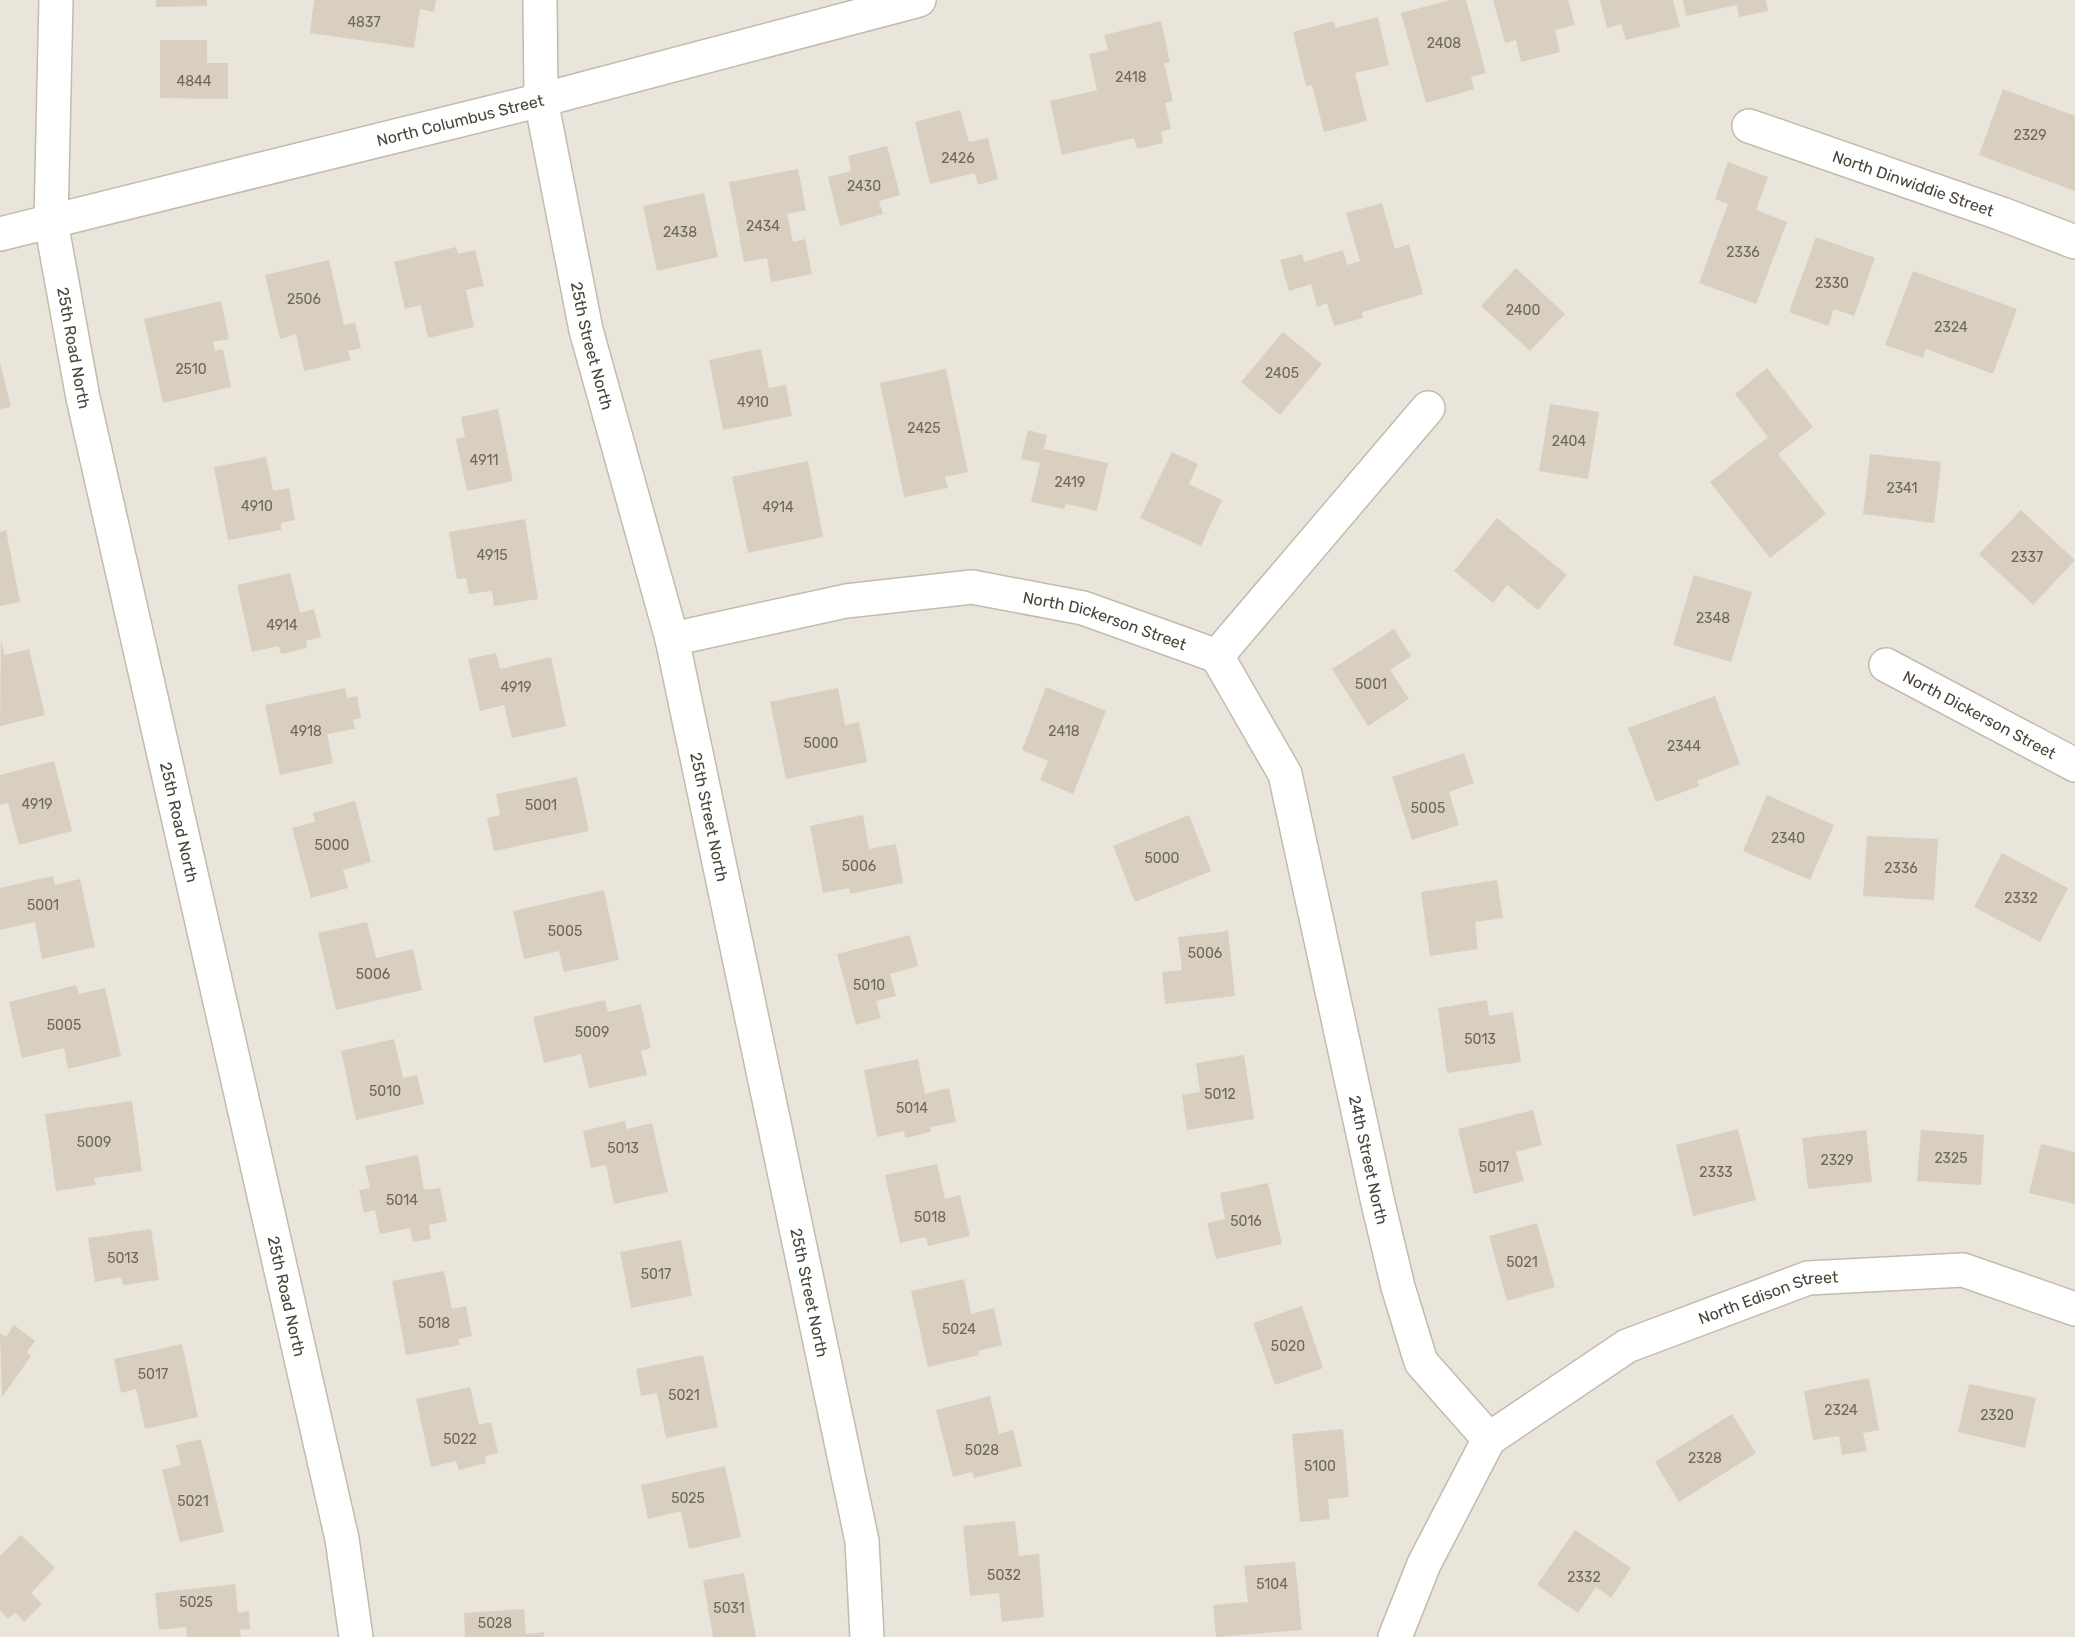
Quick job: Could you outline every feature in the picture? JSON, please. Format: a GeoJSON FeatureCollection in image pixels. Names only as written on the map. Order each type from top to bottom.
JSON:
{"type":"FeatureCollection","features":[{"type":"Feature","properties":{"kind":"street","name":"25th Road North"},"geometry":{"type":"LineString","coordinates":[[56,0],[51,222],[82,398],[342,1539],[356,1637]]}},
{"type":"Feature","properties":{"kind":"street","name":"25th Street North"},"geometry":{"type":"LineString","coordinates":[[540,0],[541,100],[585,330],[672,639],[862,1541],[867,1637]]}},
{"type":"Feature","properties":{"kind":"street","name":"North Columbus Street"},"geometry":{"type":"LineString","coordinates":[[0,234],[541,100],[919,0]]}},
{"type":"Feature","properties":{"kind":"street","name":"North Dinwiddie Street"},"geometry":{"type":"LineString","coordinates":[[1749,126],[2002,214],[2075,242]]}},
{"type":"Feature","properties":{"kind":"street"},"geometry":{"type":"LineString","coordinates":[[1217,656],[1428,408]]}},
{"type":"Feature","properties":{"kind":"street","name":"North Dickerson Street"},"geometry":{"type":"LineString","coordinates":[[672,639],[846,601],[972,587],[1083,608],[1217,656]]}},
{"type":"Feature","properties":{"kind":"street","name":"24th Street North"},"geometry":{"type":"LineString","coordinates":[[1217,656],[1285,774],[1398,1287],[1421,1362],[1489,1439]]}},
{"type":"Feature","properties":{"kind":"street","name":"North Dickerson Street"},"geometry":{"type":"LineString","coordinates":[[1886,665],[2075,765]]}},
{"type":"Feature","properties":{"kind":"street","name":"North Edison Street"},"geometry":{"type":"LineString","coordinates":[[1489,1439],[1627,1346],[1808,1278],[1963,1270],[2075,1309]]}},
{"type":"Feature","properties":{"kind":"street"},"geometry":{"type":"LineString","coordinates":[[1395,1637],[1424,1564],[1489,1439]]}},
{"type":"Feature","properties":{"kind":"shaded area"},"geometry":{"type":"Polygon","coordinates":[[[0,0],[2075,0],[2075,1637],[0,1637],[0,0]]]}},
{"type":"Feature","properties":{"kind":"building"},"geometry":{"type":"Polygon","coordinates":[[[156,0],[207,0],[207,6],[156,7],[156,0]]]}},
{"type":"Feature","properties":{"kind":"building"},"geometry":{"type":"Polygon","coordinates":[[[314,0],[436,0],[434,12],[420,9],[414,48],[310,33],[314,0]]]}},
{"type":"Feature","properties":{"kind":"building"},"geometry":{"type":"Polygon","coordinates":[[[1450,0],[1466,0],[1486,73],[1471,77],[1474,89],[1426,103],[1401,13],[1450,0]]]}},
{"type":"Feature","properties":{"kind":"building"},"geometry":{"type":"Polygon","coordinates":[[[1493,0],[1568,0],[1575,25],[1555,30],[1560,52],[1521,62],[1516,40],[1505,43],[1493,0]]]}},
{"type":"Feature","properties":{"kind":"building"},"geometry":{"type":"Polygon","coordinates":[[[1600,0],[1673,0],[1680,27],[1626,40],[1621,24],[1607,28],[1600,0]]]}},
{"type":"Feature","properties":{"kind":"building"},"geometry":{"type":"Polygon","coordinates":[[[1683,0],[1766,0],[1768,11],[1739,17],[1737,5],[1686,16],[1683,0]]]}},
{"type":"Feature","properties":{"kind":"building"},"geometry":{"type":"Polygon","coordinates":[[[1378,17],[1389,65],[1355,73],[1367,121],[1324,132],[1312,85],[1306,86],[1293,32],[1334,21],[1335,28],[1378,17]]]}},
{"type":"Feature","properties":{"kind":"building"},"geometry":{"type":"Polygon","coordinates":[[[1161,21],[1170,62],[1164,63],[1173,101],[1165,103],[1171,129],[1161,132],[1163,143],[1137,149],[1134,138],[1062,155],[1050,101],[1097,90],[1089,54],[1108,50],[1104,35],[1161,21]]]}},
{"type":"Feature","properties":{"kind":"building"},"geometry":{"type":"Polygon","coordinates":[[[160,40],[207,40],[207,63],[228,63],[228,99],[160,98],[160,40]]]}},
{"type":"Feature","properties":{"kind":"building"},"geometry":{"type":"Polygon","coordinates":[[[2003,89],[2075,116],[2075,191],[1979,155],[2003,89]]]}},
{"type":"Feature","properties":{"kind":"building"},"geometry":{"type":"Polygon","coordinates":[[[960,110],[969,142],[988,138],[998,179],[978,185],[975,173],[930,184],[915,122],[960,110]]]}},
{"type":"Feature","properties":{"kind":"building"},"geometry":{"type":"Polygon","coordinates":[[[887,146],[900,195],[879,201],[883,214],[840,226],[828,177],[851,171],[848,156],[887,146]]]}},
{"type":"Feature","properties":{"kind":"building"},"geometry":{"type":"Polygon","coordinates":[[[1728,162],[1768,177],[1756,210],[1787,222],[1756,304],[1699,283],[1728,204],[1715,199],[1728,162]]]}},
{"type":"Feature","properties":{"kind":"building"},"geometry":{"type":"Polygon","coordinates":[[[798,169],[806,210],[787,214],[793,242],[805,239],[812,274],[771,282],[767,258],[744,262],[729,182],[798,169]]]}},
{"type":"Feature","properties":{"kind":"building"},"geometry":{"type":"Polygon","coordinates":[[[704,193],[718,257],[657,271],[643,206],[704,193]]]}},
{"type":"Feature","properties":{"kind":"building"},"geometry":{"type":"Polygon","coordinates":[[[1382,203],[1395,249],[1409,244],[1423,294],[1362,312],[1363,318],[1334,326],[1327,303],[1317,307],[1311,284],[1289,291],[1280,260],[1302,254],[1304,262],[1343,250],[1347,265],[1360,261],[1346,213],[1382,203]]]}},
{"type":"Feature","properties":{"kind":"building"},"geometry":{"type":"Polygon","coordinates":[[[1816,237],[1875,258],[1854,316],[1834,309],[1828,326],[1789,312],[1816,237]]]}},
{"type":"Feature","properties":{"kind":"building"},"geometry":{"type":"Polygon","coordinates":[[[456,247],[458,254],[475,250],[484,286],[466,290],[474,327],[428,338],[421,305],[405,309],[394,262],[456,247]]]}},
{"type":"Feature","properties":{"kind":"building"},"geometry":{"type":"Polygon","coordinates":[[[329,260],[344,325],[355,323],[361,348],[348,351],[351,360],[304,371],[296,334],[280,339],[265,275],[329,260]]]}},
{"type":"Feature","properties":{"kind":"building"},"geometry":{"type":"Polygon","coordinates":[[[1516,268],[1565,314],[1530,351],[1481,306],[1516,268]]]}},
{"type":"Feature","properties":{"kind":"building"},"geometry":{"type":"Polygon","coordinates":[[[1913,271],[2017,309],[1993,374],[1926,349],[1923,358],[1885,345],[1913,271]]]}},
{"type":"Feature","properties":{"kind":"building"},"geometry":{"type":"Polygon","coordinates":[[[221,301],[229,339],[213,342],[215,351],[223,349],[231,387],[163,403],[144,319],[221,301]]]}},
{"type":"Feature","properties":{"kind":"building"},"geometry":{"type":"Polygon","coordinates":[[[1283,332],[1322,364],[1280,415],[1241,382],[1283,332]]]}},
{"type":"Feature","properties":{"kind":"building"},"geometry":{"type":"Polygon","coordinates":[[[761,349],[769,388],[786,385],[792,416],[723,430],[709,360],[761,349]]]}},
{"type":"Feature","properties":{"kind":"building"},"geometry":{"type":"Polygon","coordinates":[[[0,362],[11,407],[0,409],[0,362]]]}},
{"type":"Feature","properties":{"kind":"building"},"geometry":{"type":"Polygon","coordinates":[[[1767,368],[1813,427],[1778,454],[1826,514],[1770,558],[1710,482],[1768,437],[1735,394],[1767,368]]]}},
{"type":"Feature","properties":{"kind":"building"},"geometry":{"type":"Polygon","coordinates":[[[946,369],[968,472],[945,477],[948,488],[904,497],[880,383],[946,369]]]}},
{"type":"Feature","properties":{"kind":"building"},"geometry":{"type":"Polygon","coordinates":[[[1550,404],[1599,412],[1588,479],[1539,471],[1550,404]]]}},
{"type":"Feature","properties":{"kind":"building"},"geometry":{"type":"Polygon","coordinates":[[[498,409],[513,481],[467,491],[456,439],[465,437],[461,417],[498,409]]]}},
{"type":"Feature","properties":{"kind":"building"},"geometry":{"type":"Polygon","coordinates":[[[1028,430],[1047,435],[1044,449],[1108,463],[1097,511],[1066,504],[1064,509],[1031,502],[1040,463],[1021,459],[1028,430]]]}},
{"type":"Feature","properties":{"kind":"building"},"geometry":{"type":"Polygon","coordinates":[[[1172,452],[1198,464],[1189,484],[1222,500],[1201,546],[1140,518],[1172,452]]]}},
{"type":"Feature","properties":{"kind":"building"},"geometry":{"type":"Polygon","coordinates":[[[1870,454],[1941,462],[1934,523],[1863,514],[1870,454]]]}},
{"type":"Feature","properties":{"kind":"building"},"geometry":{"type":"Polygon","coordinates":[[[266,457],[273,491],[289,488],[295,520],[281,523],[281,530],[228,540],[214,467],[266,457]]]}},
{"type":"Feature","properties":{"kind":"building"},"geometry":{"type":"Polygon","coordinates":[[[808,461],[823,537],[748,553],[732,477],[808,461]]]}},
{"type":"Feature","properties":{"kind":"building"},"geometry":{"type":"Polygon","coordinates":[[[2021,510],[2075,560],[2033,605],[1979,554],[2021,510]]]}},
{"type":"Feature","properties":{"kind":"building"},"geometry":{"type":"Polygon","coordinates":[[[1497,518],[1567,575],[1538,610],[1507,585],[1493,603],[1454,571],[1497,518]]]}},
{"type":"Feature","properties":{"kind":"building"},"geometry":{"type":"Polygon","coordinates":[[[525,519],[538,599],[494,606],[492,591],[469,594],[466,578],[457,579],[449,532],[525,519]]]}},
{"type":"Feature","properties":{"kind":"building"},"geometry":{"type":"Polygon","coordinates":[[[6,530],[20,602],[0,606],[0,532],[6,530]]]}},
{"type":"Feature","properties":{"kind":"building"},"geometry":{"type":"Polygon","coordinates":[[[290,573],[300,613],[314,609],[321,637],[306,641],[307,648],[281,654],[279,646],[252,652],[237,585],[290,573]]]}},
{"type":"Feature","properties":{"kind":"building"},"geometry":{"type":"Polygon","coordinates":[[[1694,575],[1752,592],[1731,662],[1673,645],[1694,575]]]}},
{"type":"Feature","properties":{"kind":"building"},"geometry":{"type":"Polygon","coordinates":[[[1394,629],[1411,656],[1390,670],[1409,699],[1368,726],[1332,669],[1394,629]]]}},
{"type":"Feature","properties":{"kind":"building"},"geometry":{"type":"Polygon","coordinates":[[[1,639],[4,655],[29,649],[45,715],[0,726],[1,639]]]}},
{"type":"Feature","properties":{"kind":"building"},"geometry":{"type":"Polygon","coordinates":[[[496,653],[500,669],[551,657],[566,726],[512,738],[504,705],[480,711],[468,659],[496,653]]]}},
{"type":"Feature","properties":{"kind":"building"},"geometry":{"type":"Polygon","coordinates":[[[1046,687],[1106,711],[1073,794],[1040,780],[1048,761],[1022,750],[1046,687]]]}},
{"type":"Feature","properties":{"kind":"building"},"geometry":{"type":"Polygon","coordinates":[[[345,688],[347,698],[357,696],[361,718],[353,720],[355,729],[327,734],[333,763],[280,775],[265,705],[345,688]]]}},
{"type":"Feature","properties":{"kind":"building"},"geometry":{"type":"Polygon","coordinates":[[[838,688],[845,725],[859,722],[867,762],[786,779],[770,702],[838,688]]]}},
{"type":"Feature","properties":{"kind":"building"},"geometry":{"type":"Polygon","coordinates":[[[1715,696],[1740,764],[1697,781],[1699,786],[1656,802],[1628,728],[1715,696]]]}},
{"type":"Feature","properties":{"kind":"building"},"geometry":{"type":"Polygon","coordinates":[[[1464,753],[1474,783],[1449,792],[1459,825],[1412,840],[1392,777],[1464,753]]]}},
{"type":"Feature","properties":{"kind":"building"},"geometry":{"type":"Polygon","coordinates":[[[54,761],[72,831],[19,845],[8,803],[0,805],[0,775],[54,761]]]}},
{"type":"Feature","properties":{"kind":"building"},"geometry":{"type":"Polygon","coordinates":[[[577,777],[589,831],[494,851],[487,818],[500,815],[496,794],[577,777]]]}},
{"type":"Feature","properties":{"kind":"building"},"geometry":{"type":"Polygon","coordinates":[[[1767,795],[1834,825],[1810,880],[1743,851],[1767,795]]]}},
{"type":"Feature","properties":{"kind":"building"},"geometry":{"type":"Polygon","coordinates":[[[355,801],[371,862],[343,870],[348,888],[311,898],[292,828],[315,822],[313,813],[355,801]]]}},
{"type":"Feature","properties":{"kind":"building"},"geometry":{"type":"Polygon","coordinates":[[[863,815],[869,849],[896,844],[903,883],[850,894],[849,888],[823,893],[810,826],[863,815]]]}},
{"type":"Feature","properties":{"kind":"building"},"geometry":{"type":"Polygon","coordinates":[[[1189,815],[1211,871],[1135,902],[1113,846],[1189,815]]]}},
{"type":"Feature","properties":{"kind":"building"},"geometry":{"type":"Polygon","coordinates":[[[1867,836],[1938,839],[1934,900],[1863,896],[1867,836]]]}},
{"type":"Feature","properties":{"kind":"building"},"geometry":{"type":"Polygon","coordinates":[[[2002,853],[2068,888],[2040,942],[1974,907],[2002,853]]]}},
{"type":"Feature","properties":{"kind":"building"},"geometry":{"type":"Polygon","coordinates":[[[53,876],[55,885],[80,879],[95,947],[42,959],[35,922],[0,930],[0,888],[53,876]]]}},
{"type":"Feature","properties":{"kind":"building"},"geometry":{"type":"Polygon","coordinates":[[[1497,880],[1503,918],[1475,922],[1478,949],[1430,956],[1421,892],[1497,880]]]}},
{"type":"Feature","properties":{"kind":"building"},"geometry":{"type":"Polygon","coordinates":[[[604,890],[619,960],[564,972],[559,951],[524,959],[513,911],[604,890]]]}},
{"type":"Feature","properties":{"kind":"building"},"geometry":{"type":"Polygon","coordinates":[[[367,922],[376,958],[413,949],[422,990],[336,1010],[318,933],[367,922]]]}},
{"type":"Feature","properties":{"kind":"building"},"geometry":{"type":"Polygon","coordinates":[[[1228,931],[1235,996],[1165,1004],[1162,972],[1182,970],[1178,937],[1228,931]]]}},
{"type":"Feature","properties":{"kind":"building"},"geometry":{"type":"Polygon","coordinates":[[[910,935],[918,966],[890,974],[896,996],[876,1001],[881,1018],[856,1025],[837,954],[910,935]]]}},
{"type":"Feature","properties":{"kind":"building"},"geometry":{"type":"Polygon","coordinates":[[[76,985],[79,994],[105,988],[121,1056],[68,1069],[64,1048],[22,1058],[9,1002],[76,985]]]}},
{"type":"Feature","properties":{"kind":"building"},"geometry":{"type":"Polygon","coordinates":[[[605,1000],[608,1012],[641,1004],[651,1048],[641,1051],[647,1075],[589,1088],[581,1054],[544,1063],[533,1017],[605,1000]]]}},
{"type":"Feature","properties":{"kind":"building"},"geometry":{"type":"Polygon","coordinates":[[[1487,1000],[1489,1016],[1513,1012],[1521,1062],[1447,1073],[1438,1008],[1487,1000]]]}},
{"type":"Feature","properties":{"kind":"building"},"geometry":{"type":"Polygon","coordinates":[[[394,1039],[403,1078],[417,1075],[424,1104],[356,1120],[341,1051],[394,1039]]]}},
{"type":"Feature","properties":{"kind":"building"},"geometry":{"type":"Polygon","coordinates":[[[1244,1055],[1254,1119],[1187,1130],[1182,1095],[1200,1092],[1196,1063],[1244,1055]]]}},
{"type":"Feature","properties":{"kind":"building"},"geometry":{"type":"Polygon","coordinates":[[[918,1059],[925,1094],[949,1088],[956,1122],[930,1127],[931,1132],[905,1138],[904,1131],[877,1137],[864,1070],[918,1059]]]}},
{"type":"Feature","properties":{"kind":"building"},"geometry":{"type":"Polygon","coordinates":[[[132,1101],[142,1171],[94,1178],[96,1185],[56,1191],[45,1114],[132,1101]]]}},
{"type":"Feature","properties":{"kind":"building"},"geometry":{"type":"Polygon","coordinates":[[[1533,1110],[1542,1145],[1516,1152],[1524,1181],[1474,1194],[1458,1129],[1533,1110]]]}},
{"type":"Feature","properties":{"kind":"building"},"geometry":{"type":"Polygon","coordinates":[[[625,1121],[627,1129],[652,1123],[668,1192],[614,1204],[606,1165],[591,1168],[583,1131],[625,1121]]]}},
{"type":"Feature","properties":{"kind":"building"},"geometry":{"type":"Polygon","coordinates":[[[1738,1129],[1756,1200],[1693,1216],[1676,1145],[1738,1129]]]}},
{"type":"Feature","properties":{"kind":"building"},"geometry":{"type":"Polygon","coordinates":[[[1866,1130],[1872,1182],[1808,1189],[1802,1138],[1866,1130]]]}},
{"type":"Feature","properties":{"kind":"building"},"geometry":{"type":"Polygon","coordinates":[[[1921,1130],[1984,1135],[1981,1185],[1917,1181],[1921,1130]]]}},
{"type":"Feature","properties":{"kind":"building"},"geometry":{"type":"Polygon","coordinates":[[[2041,1144],[2075,1152],[2075,1204],[2029,1193],[2041,1144]]]}},
{"type":"Feature","properties":{"kind":"building"},"geometry":{"type":"Polygon","coordinates":[[[418,1155],[424,1190],[440,1188],[447,1221],[429,1225],[431,1239],[413,1242],[410,1228],[380,1234],[375,1210],[364,1213],[359,1190],[370,1188],[365,1166],[418,1155]]]}},
{"type":"Feature","properties":{"kind":"building"},"geometry":{"type":"Polygon","coordinates":[[[937,1164],[945,1199],[960,1195],[970,1236],[928,1246],[926,1237],[900,1243],[885,1175],[937,1164]]]}},
{"type":"Feature","properties":{"kind":"building"},"geometry":{"type":"Polygon","coordinates":[[[1268,1183],[1282,1244],[1216,1259],[1207,1223],[1225,1219],[1220,1193],[1268,1183]]]}},
{"type":"Feature","properties":{"kind":"building"},"geometry":{"type":"Polygon","coordinates":[[[1537,1223],[1555,1287],[1507,1301],[1489,1236],[1537,1223]]]}},
{"type":"Feature","properties":{"kind":"building"},"geometry":{"type":"Polygon","coordinates":[[[151,1229],[159,1280],[123,1285],[121,1277],[95,1282],[88,1238],[151,1229]]]}},
{"type":"Feature","properties":{"kind":"building"},"geometry":{"type":"Polygon","coordinates":[[[681,1240],[692,1296],[631,1308],[620,1252],[681,1240]]]}},
{"type":"Feature","properties":{"kind":"building"},"geometry":{"type":"Polygon","coordinates":[[[444,1271],[452,1309],[466,1306],[472,1336],[458,1339],[460,1345],[406,1355],[392,1281],[444,1271]]]}},
{"type":"Feature","properties":{"kind":"building"},"geometry":{"type":"Polygon","coordinates":[[[964,1279],[971,1314],[994,1308],[1002,1345],[978,1351],[979,1355],[928,1367],[911,1291],[964,1279]]]}},
{"type":"Feature","properties":{"kind":"building"},"geometry":{"type":"Polygon","coordinates":[[[1302,1306],[1323,1368],[1275,1385],[1253,1323],[1302,1306]]]}},
{"type":"Feature","properties":{"kind":"building"},"geometry":{"type":"Polygon","coordinates":[[[14,1325],[35,1341],[27,1352],[31,1356],[2,1397],[0,1333],[6,1337],[14,1325]]]}},
{"type":"Feature","properties":{"kind":"building"},"geometry":{"type":"Polygon","coordinates":[[[182,1344],[198,1417],[145,1429],[136,1389],[121,1393],[114,1359],[182,1344]]]}},
{"type":"Feature","properties":{"kind":"building"},"geometry":{"type":"Polygon","coordinates":[[[703,1355],[718,1427],[666,1438],[657,1393],[641,1396],[636,1369],[703,1355]]]}},
{"type":"Feature","properties":{"kind":"building"},"geometry":{"type":"Polygon","coordinates":[[[1869,1378],[1879,1430],[1863,1433],[1867,1451],[1842,1455],[1839,1436],[1813,1440],[1804,1391],[1869,1378]]]}},
{"type":"Feature","properties":{"kind":"building"},"geometry":{"type":"Polygon","coordinates":[[[1969,1384],[2036,1398],[2025,1448],[1958,1432],[1969,1384]]]}},
{"type":"Feature","properties":{"kind":"building"},"geometry":{"type":"Polygon","coordinates":[[[470,1387],[479,1425],[491,1422],[498,1453],[485,1456],[486,1463],[459,1470],[456,1461],[431,1467],[416,1399],[470,1387]]]}},
{"type":"Feature","properties":{"kind":"building"},"geometry":{"type":"Polygon","coordinates":[[[990,1396],[999,1434],[1013,1430],[1022,1466],[974,1478],[972,1472],[953,1477],[936,1410],[990,1396]]]}},
{"type":"Feature","properties":{"kind":"building"},"geometry":{"type":"Polygon","coordinates":[[[1732,1414],[1756,1453],[1679,1502],[1655,1462],[1732,1414]]]}},
{"type":"Feature","properties":{"kind":"building"},"geometry":{"type":"Polygon","coordinates":[[[1343,1429],[1349,1497],[1328,1499],[1330,1519],[1300,1522],[1292,1434],[1343,1429]]]}},
{"type":"Feature","properties":{"kind":"building"},"geometry":{"type":"Polygon","coordinates":[[[201,1439],[224,1532],[180,1542],[162,1470],[181,1465],[176,1445],[201,1439]]]}},
{"type":"Feature","properties":{"kind":"building"},"geometry":{"type":"Polygon","coordinates":[[[725,1466],[741,1537],[689,1549],[681,1511],[648,1519],[641,1485],[725,1466]]]}},
{"type":"Feature","properties":{"kind":"building"},"geometry":{"type":"Polygon","coordinates":[[[1015,1521],[1019,1556],[1039,1554],[1044,1617],[1002,1622],[999,1593],[970,1596],[963,1526],[1015,1521]]]}},
{"type":"Feature","properties":{"kind":"building"},"geometry":{"type":"Polygon","coordinates":[[[1575,1530],[1631,1568],[1611,1598],[1596,1587],[1578,1613],[1537,1585],[1575,1530]]]}},
{"type":"Feature","properties":{"kind":"building"},"geometry":{"type":"Polygon","coordinates":[[[21,1535],[55,1568],[31,1593],[42,1604],[24,1622],[15,1612],[8,1619],[0,1610],[0,1556],[21,1535]]]}},
{"type":"Feature","properties":{"kind":"building"},"geometry":{"type":"Polygon","coordinates":[[[1295,1562],[1302,1630],[1216,1637],[1213,1605],[1248,1602],[1244,1566],[1295,1562]]]}},
{"type":"Feature","properties":{"kind":"building"},"geometry":{"type":"Polygon","coordinates":[[[744,1573],[756,1637],[713,1637],[703,1580],[744,1573]]]}},
{"type":"Feature","properties":{"kind":"building"},"geometry":{"type":"Polygon","coordinates":[[[235,1584],[238,1613],[249,1611],[250,1629],[240,1630],[241,1637],[187,1637],[186,1627],[159,1630],[155,1593],[235,1584]]]}},
{"type":"Feature","properties":{"kind":"building"},"geometry":{"type":"Polygon","coordinates":[[[524,1609],[526,1634],[544,1632],[544,1637],[465,1637],[464,1613],[524,1609]]]}}]}
